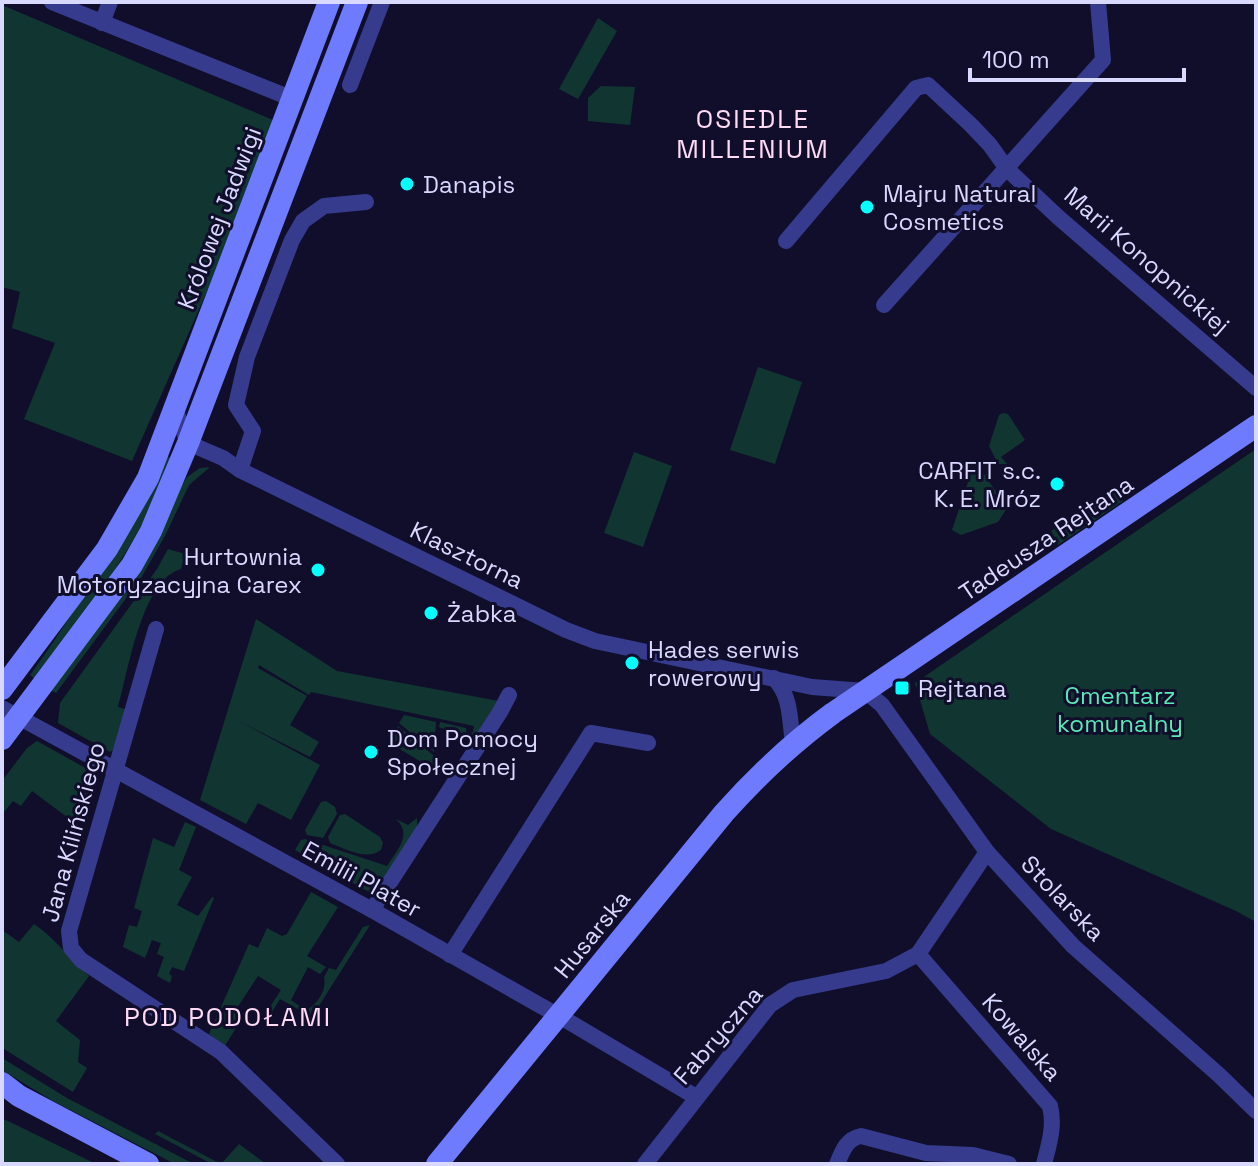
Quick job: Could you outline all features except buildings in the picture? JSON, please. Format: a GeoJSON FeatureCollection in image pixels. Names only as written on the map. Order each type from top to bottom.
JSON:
{"type":"FeatureCollection","features":[{"type":"Feature","properties":{"kind":"main road","name":"Królowej Jadwigi"},"geometry":{"type":"LineString","coordinates":[[2,689],[107,549],[141,491],[329,2]]}},
{"type":"Feature","properties":{"kind":"main road"},"geometry":{"type":"LineString","coordinates":[[2,739],[10,712],[132,565],[151,531],[188,443],[357,2]]}},
{"type":"Feature","properties":{"kind":"main road","name":"Tadeusza Rejtana"},"geometry":{"type":"LineString","coordinates":[[865,691],[1256,426]]}},
{"type":"Feature","properties":{"kind":"main road","name":"Husarska"},"geometry":{"type":"LineString","coordinates":[[437,1164],[756,777],[793,743],[865,691]]}},
{"type":"Feature","properties":{"kind":"main road"},"geometry":{"type":"LineString","coordinates":[[8,1090],[148,1164]]}},
{"type":"Feature","properties":{"kind":"street"},"geometry":{"type":"LineString","coordinates":[[52,2],[293,99]]}},
{"type":"Feature","properties":{"kind":"street"},"geometry":{"type":"LineString","coordinates":[[102,23],[110,2]]}},
{"type":"Feature","properties":{"kind":"street"},"geometry":{"type":"LineString","coordinates":[[350,85],[382,2]]}},
{"type":"Feature","properties":{"kind":"street"},"geometry":{"type":"LineString","coordinates":[[884,305],[1103,60],[1098,2]]}},
{"type":"Feature","properties":{"kind":"street","name":"Marii Konopnickiej"},"geometry":{"type":"LineString","coordinates":[[786,241],[916,88],[928,85],[990,145],[1007,169],[1058,217],[1256,388]]}},
{"type":"Feature","properties":{"kind":"street"},"geometry":{"type":"LineString","coordinates":[[240,470],[253,431],[236,405],[247,357],[292,240],[303,221],[324,206],[366,202]]}},
{"type":"Feature","properties":{"kind":"street"},"geometry":{"type":"LineString","coordinates":[[157,452],[188,443],[175,409]]}},
{"type":"Feature","properties":{"kind":"street","name":"Klasztorna"},"geometry":{"type":"LineString","coordinates":[[188,443],[566,630],[595,641],[774,678]]}},
{"type":"Feature","properties":{"kind":"street","name":"Jana Kilińskiego"},"geometry":{"type":"LineString","coordinates":[[156,629],[69,931],[71,948],[81,960],[221,1052],[337,1164]]}},
{"type":"Feature","properties":{"kind":"street"},"geometry":{"type":"LineString","coordinates":[[774,678],[812,687],[865,691]]}},
{"type":"Feature","properties":{"kind":"street"},"geometry":{"type":"LineString","coordinates":[[774,678],[784,689],[791,710],[793,743]]}},
{"type":"Feature","properties":{"kind":"street","name":"Stolarska"},"geometry":{"type":"LineString","coordinates":[[865,691],[882,705],[987,852],[1073,946],[1256,1111]]}},
{"type":"Feature","properties":{"kind":"street"},"geometry":{"type":"LineString","coordinates":[[372,910],[509,695]]}},
{"type":"Feature","properties":{"kind":"street","name":"Emilii Plater"},"geometry":{"type":"LineString","coordinates":[[10,712],[372,910],[696,1097]]}},
{"type":"Feature","properties":{"kind":"street"},"geometry":{"type":"LineString","coordinates":[[450,955],[591,733],[648,743]]}},
{"type":"Feature","properties":{"kind":"street","name":"Fabryczna"},"geometry":{"type":"LineString","coordinates":[[645,1164],[770,1005],[793,990],[886,971],[918,954],[987,852]]}},
{"type":"Feature","properties":{"kind":"street","name":"Kowalska"},"geometry":{"type":"LineString","coordinates":[[918,954],[1050,1106],[1052,1135],[1044,1164]]}},
{"type":"Feature","properties":{"kind":"street"},"geometry":{"type":"LineString","coordinates":[[837,1164],[845,1146],[853,1138],[861,1136],[926,1153],[973,1155],[1009,1164]]}},
{"type":"Feature","properties":{"kind":"green space"},"geometry":{"type":"Polygon","coordinates":[[[2,5],[273,120],[216,271],[132,461],[24,419],[55,343],[12,328],[20,292],[2,287],[2,5]]]}},
{"type":"Feature","properties":{"kind":"green space"},"geometry":{"type":"Polygon","coordinates":[[[598,18],[617,31],[578,99],[559,89],[598,18]]]}},
{"type":"Feature","properties":{"kind":"green space"},"geometry":{"type":"Polygon","coordinates":[[[601,86],[635,87],[630,125],[588,121],[588,98],[601,86]]]}},
{"type":"Feature","properties":{"kind":"green space"},"geometry":{"type":"Polygon","coordinates":[[[758,367],[802,382],[775,464],[730,450],[758,367]]]}},
{"type":"Feature","properties":{"kind":"green space"},"geometry":{"type":"Polygon","coordinates":[[[1008,414],[1025,440],[1001,457],[1007,464],[998,464],[989,446],[999,415],[1008,414]]]}},
{"type":"Feature","properties":{"kind":"green space","name":"Cmentarz komunalny"},"geometry":{"type":"Polygon","coordinates":[[[1256,449],[1256,922],[1051,829],[930,734],[915,683],[1256,449]]]}},
{"type":"Feature","properties":{"kind":"green space"},"geometry":{"type":"Polygon","coordinates":[[[634,452],[672,466],[643,547],[604,533],[634,452]]]}},
{"type":"Feature","properties":{"kind":"green space"},"geometry":{"type":"Polygon","coordinates":[[[167,456],[171,458],[159,489],[129,547],[35,679],[30,675],[84,595],[167,456]]]}},
{"type":"Feature","properties":{"kind":"green space"},"geometry":{"type":"Polygon","coordinates":[[[974,464],[978,465],[1007,508],[998,522],[961,535],[952,530],[974,464]]]}},
{"type":"Feature","properties":{"kind":"green space"},"geometry":{"type":"Polygon","coordinates":[[[210,467],[189,485],[141,578],[56,693],[50,690],[187,477],[200,468],[210,467]]]}},
{"type":"Feature","properties":{"kind":"green space"},"geometry":{"type":"Polygon","coordinates":[[[1114,491],[1123,501],[1058,545],[1051,531],[1114,491]]]}},
{"type":"Feature","properties":{"kind":"green space"},"geometry":{"type":"Polygon","coordinates":[[[168,549],[185,554],[181,569],[168,576],[147,608],[118,707],[127,710],[117,748],[110,752],[58,723],[60,703],[157,569],[168,549]]]}},
{"type":"Feature","properties":{"kind":"green space"},"geometry":{"type":"Polygon","coordinates":[[[256,619],[337,671],[499,701],[474,742],[439,727],[440,722],[466,728],[467,736],[473,732],[474,726],[311,692],[309,695],[259,665],[258,668],[307,696],[290,725],[319,742],[310,757],[235,719],[320,765],[291,820],[258,803],[246,824],[200,800],[256,619]]]}},
{"type":"Feature","properties":{"kind":"green space"},"geometry":{"type":"Polygon","coordinates":[[[404,715],[436,722],[434,752],[399,723],[404,715]]]}},
{"type":"Feature","properties":{"kind":"green space"},"geometry":{"type":"Polygon","coordinates":[[[398,726],[434,756],[433,765],[428,766],[388,742],[398,726]]]}},
{"type":"Feature","properties":{"kind":"green space"},"geometry":{"type":"Polygon","coordinates":[[[37,741],[98,775],[87,821],[67,817],[32,791],[21,806],[13,801],[4,812],[2,829],[2,781],[27,748],[37,741]]]}},
{"type":"Feature","properties":{"kind":"green space"},"geometry":{"type":"Polygon","coordinates":[[[326,801],[335,807],[337,814],[323,838],[307,835],[305,830],[321,802],[326,801]]]}},
{"type":"Feature","properties":{"kind":"green space"},"geometry":{"type":"Polygon","coordinates":[[[345,814],[380,837],[383,843],[381,850],[363,854],[330,843],[328,837],[340,815],[345,814]]]}},
{"type":"Feature","properties":{"kind":"green space"},"geometry":{"type":"Polygon","coordinates":[[[417,818],[417,831],[376,896],[295,850],[305,839],[387,866],[403,837],[401,825],[396,819],[408,825],[417,818]]]}},
{"type":"Feature","properties":{"kind":"green space"},"geometry":{"type":"Polygon","coordinates":[[[185,822],[196,827],[179,870],[192,877],[177,905],[198,916],[214,898],[184,971],[172,967],[170,983],[157,976],[164,957],[157,954],[161,943],[152,940],[145,958],[123,947],[129,925],[137,927],[142,911],[134,908],[153,838],[174,847],[185,822]]]}},
{"type":"Feature","properties":{"kind":"green space"},"geometry":{"type":"Polygon","coordinates":[[[311,892],[338,907],[307,956],[326,967],[320,974],[308,967],[291,1000],[301,1007],[310,1008],[316,1002],[329,968],[336,970],[363,927],[370,925],[312,1017],[280,999],[268,1018],[264,1016],[281,990],[258,976],[235,1011],[243,1017],[224,1047],[209,1034],[249,944],[258,948],[267,928],[282,936],[287,934],[311,892]]]}},
{"type":"Feature","properties":{"kind":"green space"},"geometry":{"type":"Polygon","coordinates":[[[34,924],[89,976],[56,1021],[80,1040],[78,1062],[87,1068],[73,1092],[4,1049],[2,1041],[2,930],[19,942],[34,924]]]}},
{"type":"Feature","properties":{"kind":"green space"},"geometry":{"type":"Polygon","coordinates":[[[2,1058],[67,1098],[194,1164],[175,1164],[53,1101],[2,1070],[2,1058]]]}},
{"type":"Feature","properties":{"kind":"green space"},"geometry":{"type":"Polygon","coordinates":[[[2,1119],[8,1121],[96,1164],[2,1164],[2,1119]]]}},
{"type":"Feature","properties":{"kind":"green space"},"geometry":{"type":"Polygon","coordinates":[[[158,1131],[221,1164],[212,1164],[155,1134],[158,1131]]]}},
{"type":"Feature","properties":{"kind":"green space"},"geometry":{"type":"Polygon","coordinates":[[[239,1144],[266,1164],[221,1164],[239,1144]]]}},
{"type":"Feature","properties":{"kind":"place","name":"Danapis"},"geometry":{"type":"Point","coordinates":[407,184]}},
{"type":"Feature","properties":{"kind":"place","name":"Majru Natural Cosmetics"},"geometry":{"type":"Point","coordinates":[867,207]}},
{"type":"Feature","properties":{"kind":"place","name":"CARFIT s.c. K. E. Mróz"},"geometry":{"type":"Point","coordinates":[1057,484]}},
{"type":"Feature","properties":{"kind":"place","name":"Hurtownia Motoryzacyjna Carex"},"geometry":{"type":"Point","coordinates":[318,570]}},
{"type":"Feature","properties":{"kind":"place","name":"Żabka"},"geometry":{"type":"Point","coordinates":[431,613]}},
{"type":"Feature","properties":{"kind":"place","name":"Hades serwis rowerowy"},"geometry":{"type":"Point","coordinates":[632,663]}},
{"type":"Feature","properties":{"kind":"place","name":"Rejtana"},"geometry":{"type":"Point","coordinates":[902,688]}},
{"type":"Feature","properties":{"kind":"place","name":"Dom Pomocy Społecznej"},"geometry":{"type":"Point","coordinates":[371,752]}},
{"type":"Feature","properties":{"kind":"district","name":"OSIEDLE MILLENIUM"},"geometry":{"type":"Point","coordinates":[753,134]}},
{"type":"Feature","properties":{"kind":"district","name":"POD PODOŁAMI"},"geometry":{"type":"Point","coordinates":[228,1017]}}]}
